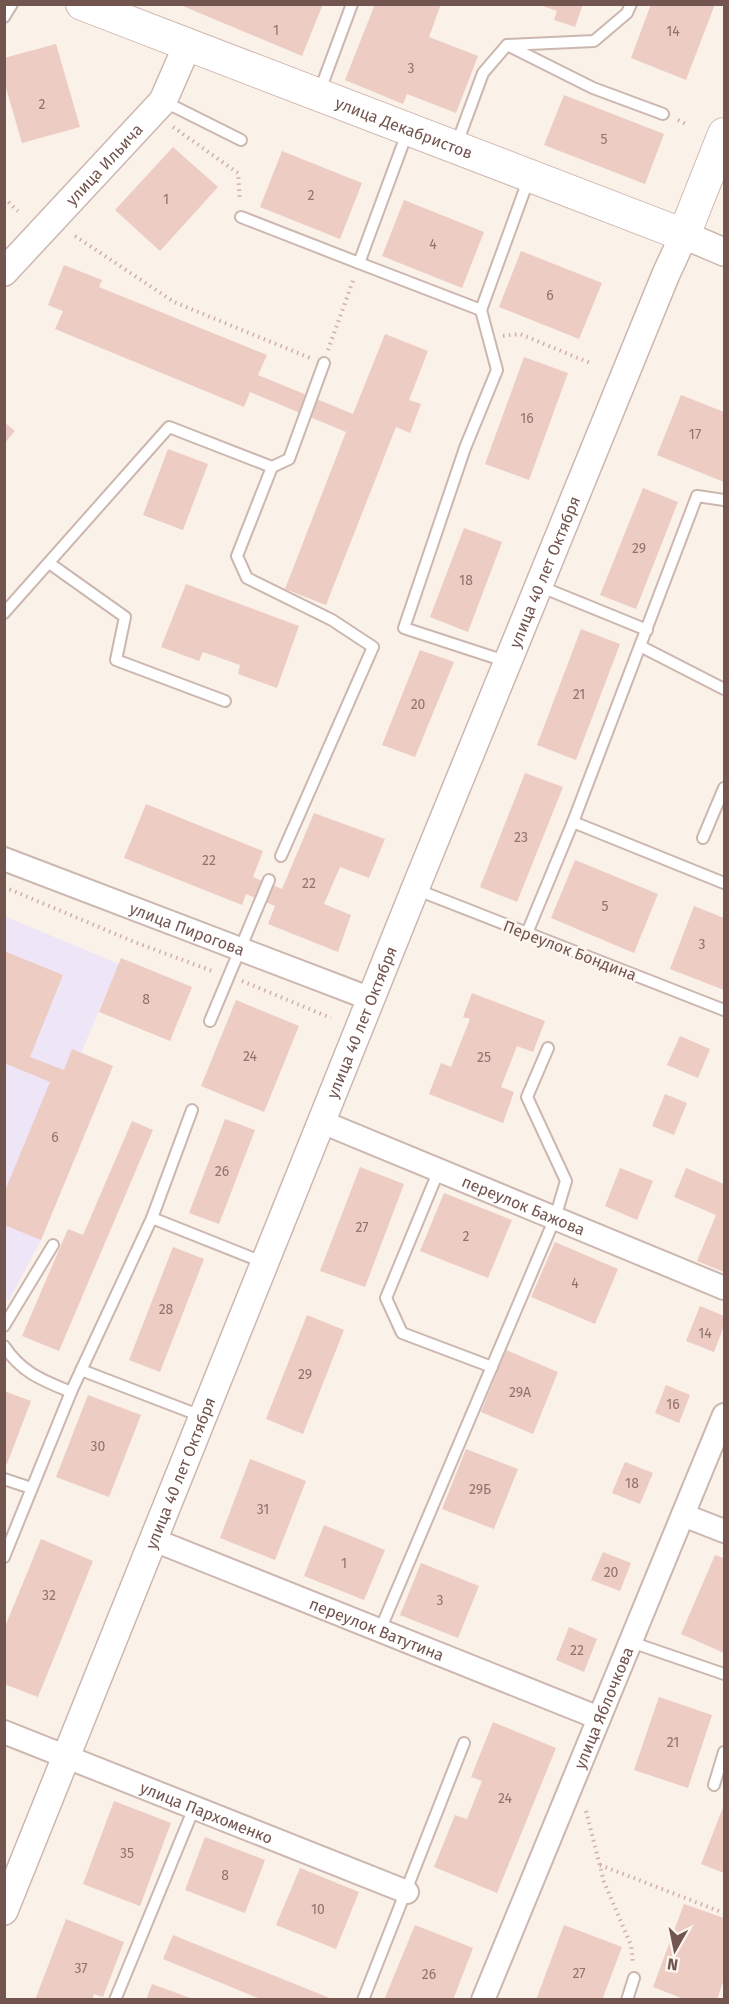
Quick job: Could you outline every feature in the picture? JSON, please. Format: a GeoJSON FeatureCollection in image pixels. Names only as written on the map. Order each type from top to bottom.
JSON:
{"type":"FeatureCollection","features":[{"type":"Feature","properties":{"kind":"main road","name":"улица Декабристов"},"geometry":{"type":"LineString","coordinates":[[88,6],[408,131],[684,235]]}},
{"type":"Feature","properties":{"kind":"main road","name":"улица 40 лет Октября"},"geometry":{"type":"LineString","coordinates":[[684,235],[724,134]]}},
{"type":"Feature","properties":{"kind":"street","name":"улица Ильича"},"geometry":{"type":"LineString","coordinates":[[4,272],[163,101],[187,46]]}},
{"type":"Feature","properties":{"kind":"street","name":"улица Декабристов"},"geometry":{"type":"LineString","coordinates":[[684,235],[724,252]]}},
{"type":"Feature","properties":{"kind":"street","name":"улица 40 лет Октября"},"geometry":{"type":"LineString","coordinates":[[4,1911],[415,889],[684,235]]}},
{"type":"Feature","properties":{"kind":"street","name":"улица Пирогова"},"geometry":{"type":"LineString","coordinates":[[4,859],[371,999]]}},
{"type":"Feature","properties":{"kind":"street","name":"переулок Бажова"},"geometry":{"type":"LineString","coordinates":[[322,1122],[724,1288]]}},
{"type":"Feature","properties":{"kind":"street","name":"улица Яблочкова"},"geometry":{"type":"LineString","coordinates":[[483,2000],[724,1415]]}},
{"type":"Feature","properties":{"kind":"street"},"geometry":{"type":"LineString","coordinates":[[683,1515],[724,1531]]}},
{"type":"Feature","properties":{"kind":"street","name":"переулок Ватутина"},"geometry":{"type":"LineString","coordinates":[[154,1540],[599,1718]]}},
{"type":"Feature","properties":{"kind":"street","name":"улица Пархоменко"},"geometry":{"type":"LineString","coordinates":[[4,1732],[407,1892]]}},
{"type":"Feature","properties":{"kind":"lane"},"geometry":{"type":"LineString","coordinates":[[317,96],[352,4]]}},
{"type":"Feature","properties":{"kind":"lane"},"geometry":{"type":"LineString","coordinates":[[455,149],[483,72],[507,45],[594,41],[627,14],[631,4]]}},
{"type":"Feature","properties":{"kind":"lane"},"geometry":{"type":"LineString","coordinates":[[507,45],[592,88],[663,114]]}},
{"type":"Feature","properties":{"kind":"lane"},"geometry":{"type":"LineString","coordinates":[[163,101],[241,140]]}},
{"type":"Feature","properties":{"kind":"lane"},"geometry":{"type":"LineString","coordinates":[[359,263],[408,131]]}},
{"type":"Feature","properties":{"kind":"lane"},"geometry":{"type":"LineString","coordinates":[[508,662],[405,628],[465,448],[497,370],[481,310],[529,177]]}},
{"type":"Feature","properties":{"kind":"lane"},"geometry":{"type":"LineString","coordinates":[[241,217],[481,310]]}},
{"type":"Feature","properties":{"kind":"lane"},"geometry":{"type":"LineString","coordinates":[[281,856],[373,647],[332,620],[247,578],[237,556],[272,467],[289,459],[324,363]]}},
{"type":"Feature","properties":{"kind":"lane"},"geometry":{"type":"LineString","coordinates":[[4,613],[169,427],[272,467]]}},
{"type":"Feature","properties":{"kind":"lane"},"geometry":{"type":"LineString","coordinates":[[527,933],[573,822],[697,496],[724,500]]}},
{"type":"Feature","properties":{"kind":"lane"},"geometry":{"type":"LineString","coordinates":[[49,563],[125,617],[116,660],[225,701]]}},
{"type":"Feature","properties":{"kind":"lane"},"geometry":{"type":"LineString","coordinates":[[539,586],[647,630]]}},
{"type":"Feature","properties":{"kind":"lane"},"geometry":{"type":"LineString","coordinates":[[640,646],[724,689]]}},
{"type":"Feature","properties":{"kind":"lane"},"geometry":{"type":"LineString","coordinates":[[703,837],[724,788]]}},
{"type":"Feature","properties":{"kind":"lane"},"geometry":{"type":"LineString","coordinates":[[573,822],[724,883]]}},
{"type":"Feature","properties":{"kind":"lane"},"geometry":{"type":"LineString","coordinates":[[210,1021],[269,880]]}},
{"type":"Feature","properties":{"kind":"lane","name":"Переулок Бондина"},"geometry":{"type":"LineString","coordinates":[[415,889],[724,1011]]}},
{"type":"Feature","properties":{"kind":"lane"},"geometry":{"type":"LineString","coordinates":[[380,1630],[555,1218],[566,1180],[527,1097],[548,1048]]}},
{"type":"Feature","properties":{"kind":"lane"},"geometry":{"type":"LineString","coordinates":[[4,1557],[71,1392],[152,1218],[192,1110]]}},
{"type":"Feature","properties":{"kind":"lane"},"geometry":{"type":"LineString","coordinates":[[439,1170],[386,1298],[402,1333],[492,1367]]}},
{"type":"Feature","properties":{"kind":"lane"},"geometry":{"type":"LineString","coordinates":[[152,1218],[265,1263]]}},
{"type":"Feature","properties":{"kind":"lane"},"geometry":{"type":"LineString","coordinates":[[4,1326],[53,1245]]}},
{"type":"Feature","properties":{"kind":"lane"},"geometry":{"type":"LineString","coordinates":[[4,1346],[15,1363],[39,1378],[71,1392]]}},
{"type":"Feature","properties":{"kind":"lane"},"geometry":{"type":"LineString","coordinates":[[81,1370],[203,1417]]}},
{"type":"Feature","properties":{"kind":"lane"},"geometry":{"type":"LineString","coordinates":[[4,1479],[31,1488]]}},
{"type":"Feature","properties":{"kind":"lane"},"geometry":{"type":"LineString","coordinates":[[631,1642],[724,1674]]}},
{"type":"Feature","properties":{"kind":"lane"},"geometry":{"type":"LineString","coordinates":[[363,2000],[464,1743]]}},
{"type":"Feature","properties":{"kind":"lane"},"geometry":{"type":"LineString","coordinates":[[714,1785],[724,1752]]}},
{"type":"Feature","properties":{"kind":"lane"},"geometry":{"type":"LineString","coordinates":[[115,2000],[194,1808]]}},
{"type":"Feature","properties":{"kind":"lane"},"geometry":{"type":"LineString","coordinates":[[627,2000],[634,1978]]}},
{"type":"Feature","properties":{"kind":"path"},"geometry":{"type":"LineString","coordinates":[[173,127],[238,173],[241,217]]}},
{"type":"Feature","properties":{"kind":"path"},"geometry":{"type":"LineString","coordinates":[[4,198],[18,211]]}},
{"type":"Feature","properties":{"kind":"path"},"geometry":{"type":"LineString","coordinates":[[75,236],[174,302],[324,363],[359,263]]}},
{"type":"Feature","properties":{"kind":"path"},"geometry":{"type":"LineString","coordinates":[[490,337],[520,334],[590,363]]}},
{"type":"Feature","properties":{"kind":"path"},"geometry":{"type":"LineString","coordinates":[[4,887],[137,943],[230,977],[331,1018]]}},
{"type":"Feature","properties":{"kind":"path"},"geometry":{"type":"LineString","coordinates":[[575,1776],[600,1865],[631,1945],[634,1978]]}},
{"type":"Feature","properties":{"kind":"path"},"geometry":{"type":"LineString","coordinates":[[600,1865],[724,1913]]}},
{"type":"Feature","properties":{"kind":"shaded area"},"geometry":{"type":"Polygon","coordinates":[[[4,916],[119,964],[81,1053],[113,1066],[41,1240],[9,1300],[4,1298],[4,916]]]}},
{"type":"Feature","properties":{"kind":"building"},"geometry":{"type":"Polygon","coordinates":[[[178,4],[323,4],[302,56],[178,4]]]}},
{"type":"Feature","properties":{"kind":"building"},"geometry":{"type":"Polygon","coordinates":[[[375,4],[441,4],[429,37],[478,56],[456,113],[407,94],[403,104],[345,80],[375,4]]]}},
{"type":"Feature","properties":{"kind":"building"},"geometry":{"type":"Polygon","coordinates":[[[583,4],[575,27],[554,20],[557,11],[540,5],[583,4]]]}},
{"type":"Feature","properties":{"kind":"building"},"geometry":{"type":"Polygon","coordinates":[[[651,4],[715,4],[686,80],[631,58],[651,4]]]}},
{"type":"Feature","properties":{"kind":"building"},"geometry":{"type":"Polygon","coordinates":[[[56,44],[80,127],[22,143],[4,81],[4,58],[56,44]]]}},
{"type":"Feature","properties":{"kind":"building"},"geometry":{"type":"Polygon","coordinates":[[[564,95],[664,134],[645,184],[544,145],[564,95]]]}},
{"type":"Feature","properties":{"kind":"building"},"geometry":{"type":"Polygon","coordinates":[[[173,147],[218,187],[160,251],[115,210],[173,147]]]}},
{"type":"Feature","properties":{"kind":"building"},"geometry":{"type":"Polygon","coordinates":[[[282,151],[362,183],[340,239],[260,207],[282,151]]]}},
{"type":"Feature","properties":{"kind":"building"},"geometry":{"type":"Polygon","coordinates":[[[404,200],[484,232],[462,288],[382,256],[404,200]]]}},
{"type":"Feature","properties":{"kind":"building"},"geometry":{"type":"Polygon","coordinates":[[[521,251],[602,283],[579,339],[499,307],[521,251]]]}},
{"type":"Feature","properties":{"kind":"building"},"geometry":{"type":"Polygon","coordinates":[[[64,265],[102,280],[99,287],[267,355],[258,375],[353,414],[385,334],[428,351],[409,400],[421,404],[410,433],[396,427],[326,605],[285,589],[346,432],[250,392],[244,407],[55,329],[63,311],[48,305],[64,265]]]}},
{"type":"Feature","properties":{"kind":"building"},"geometry":{"type":"Polygon","coordinates":[[[524,357],[568,373],[529,480],[485,464],[524,357]]]}},
{"type":"Feature","properties":{"kind":"building"},"geometry":{"type":"Polygon","coordinates":[[[681,395],[724,412],[724,482],[657,455],[681,395]]]}},
{"type":"Feature","properties":{"kind":"building"},"geometry":{"type":"Polygon","coordinates":[[[4,422],[15,431],[4,444],[4,422]]]}},
{"type":"Feature","properties":{"kind":"building"},"geometry":{"type":"Polygon","coordinates":[[[168,449],[208,464],[183,530],[143,515],[168,449]]]}},
{"type":"Feature","properties":{"kind":"building"},"geometry":{"type":"Polygon","coordinates":[[[643,488],[678,502],[636,609],[600,595],[643,488]]]}},
{"type":"Feature","properties":{"kind":"building"},"geometry":{"type":"Polygon","coordinates":[[[464,528],[502,542],[468,632],[430,617],[464,528]]]}},
{"type":"Feature","properties":{"kind":"building"},"geometry":{"type":"Polygon","coordinates":[[[186,584],[299,626],[277,688],[238,674],[240,665],[203,652],[199,661],[161,647],[186,584]]]}},
{"type":"Feature","properties":{"kind":"building"},"geometry":{"type":"Polygon","coordinates":[[[581,629],[620,644],[576,760],[537,745],[581,629]]]}},
{"type":"Feature","properties":{"kind":"building"},"geometry":{"type":"Polygon","coordinates":[[[420,650],[454,662],[415,757],[382,745],[420,650]]]}},
{"type":"Feature","properties":{"kind":"building"},"geometry":{"type":"Polygon","coordinates":[[[525,773],[563,787],[517,902],[480,887],[525,773]]]}},
{"type":"Feature","properties":{"kind":"building"},"geometry":{"type":"Polygon","coordinates":[[[146,804],[263,851],[253,877],[282,889],[314,813],[385,839],[369,878],[340,867],[324,904],[351,915],[338,952],[268,924],[275,906],[246,894],[242,905],[124,858],[146,804]]]}},
{"type":"Feature","properties":{"kind":"building"},"geometry":{"type":"Polygon","coordinates":[[[575,860],[658,894],[634,953],[551,918],[575,860]]]}},
{"type":"Feature","properties":{"kind":"building"},"geometry":{"type":"Polygon","coordinates":[[[694,906],[724,918],[724,990],[670,969],[694,906]]]}},
{"type":"Feature","properties":{"kind":"building"},"geometry":{"type":"Polygon","coordinates":[[[4,951],[63,975],[30,1057],[64,1070],[72,1049],[113,1066],[41,1240],[4,1225],[4,1193],[50,1082],[4,1063],[4,951]]]}},
{"type":"Feature","properties":{"kind":"building"},"geometry":{"type":"Polygon","coordinates":[[[121,958],[192,987],[170,1041],[99,1012],[121,958]]]}},
{"type":"Feature","properties":{"kind":"building"},"geometry":{"type":"Polygon","coordinates":[[[472,993],[545,1021],[533,1052],[517,1046],[501,1087],[514,1092],[503,1123],[429,1094],[441,1063],[451,1067],[470,1019],[463,1017],[472,993]]]}},
{"type":"Feature","properties":{"kind":"building"},"geometry":{"type":"Polygon","coordinates":[[[236,1000],[299,1026],[264,1112],[201,1086],[236,1000]]]}},
{"type":"Feature","properties":{"kind":"building"},"geometry":{"type":"Polygon","coordinates":[[[680,1036],[710,1049],[698,1078],[667,1065],[680,1036]]]}},
{"type":"Feature","properties":{"kind":"building"},"geometry":{"type":"Polygon","coordinates":[[[665,1094],[687,1103],[674,1135],[652,1126],[665,1094]]]}},
{"type":"Feature","properties":{"kind":"building"},"geometry":{"type":"Polygon","coordinates":[[[225,1119],[255,1130],[219,1224],[189,1213],[225,1119]]]}},
{"type":"Feature","properties":{"kind":"building"},"geometry":{"type":"Polygon","coordinates":[[[132,1121],[153,1130],[59,1351],[22,1336],[68,1229],[83,1235],[132,1121]]]}},
{"type":"Feature","properties":{"kind":"building"},"geometry":{"type":"Polygon","coordinates":[[[360,1167],[404,1184],[365,1287],[320,1271],[360,1167]]]}},
{"type":"Feature","properties":{"kind":"building"},"geometry":{"type":"Polygon","coordinates":[[[620,1168],[653,1181],[637,1220],[605,1206],[620,1168]]]}},
{"type":"Feature","properties":{"kind":"building"},"geometry":{"type":"Polygon","coordinates":[[[686,1168],[724,1184],[724,1272],[697,1261],[716,1215],[674,1197],[686,1168]]]}},
{"type":"Feature","properties":{"kind":"building"},"geometry":{"type":"Polygon","coordinates":[[[444,1193],[512,1220],[488,1278],[420,1251],[444,1193]]]}},
{"type":"Feature","properties":{"kind":"building"},"geometry":{"type":"Polygon","coordinates":[[[555,1242],[618,1269],[595,1324],[531,1297],[555,1242]]]}},
{"type":"Feature","properties":{"kind":"building"},"geometry":{"type":"Polygon","coordinates":[[[173,1247],[204,1259],[160,1372],[129,1360],[173,1247]]]}},
{"type":"Feature","properties":{"kind":"building"},"geometry":{"type":"Polygon","coordinates":[[[700,1306],[724,1316],[724,1326],[714,1352],[686,1341],[700,1306]]]}},
{"type":"Feature","properties":{"kind":"building"},"geometry":{"type":"Polygon","coordinates":[[[307,1315],[344,1330],[303,1434],[266,1419],[307,1315]]]}},
{"type":"Feature","properties":{"kind":"building"},"geometry":{"type":"Polygon","coordinates":[[[506,1350],[558,1372],[533,1434],[481,1412],[506,1350]]]}},
{"type":"Feature","properties":{"kind":"building"},"geometry":{"type":"Polygon","coordinates":[[[666,1385],[690,1395],[679,1423],[655,1413],[666,1385]]]}},
{"type":"Feature","properties":{"kind":"building"},"geometry":{"type":"Polygon","coordinates":[[[4,1391],[31,1401],[7,1464],[4,1463],[4,1391]]]}},
{"type":"Feature","properties":{"kind":"building"},"geometry":{"type":"Polygon","coordinates":[[[88,1395],[141,1415],[109,1497],[56,1477],[88,1395]]]}},
{"type":"Feature","properties":{"kind":"building"},"geometry":{"type":"Polygon","coordinates":[[[466,1449],[518,1469],[494,1529],[442,1509],[466,1449]]]}},
{"type":"Feature","properties":{"kind":"building"},"geometry":{"type":"Polygon","coordinates":[[[250,1459],[306,1481],[275,1560],[220,1538],[250,1459]]]}},
{"type":"Feature","properties":{"kind":"building"},"geometry":{"type":"Polygon","coordinates":[[[625,1462],[653,1473],[640,1504],[612,1493],[625,1462]]]}},
{"type":"Feature","properties":{"kind":"building"},"geometry":{"type":"Polygon","coordinates":[[[324,1525],[385,1550],[364,1600],[304,1576],[324,1525]]]}},
{"type":"Feature","properties":{"kind":"building"},"geometry":{"type":"Polygon","coordinates":[[[41,1539],[93,1561],[38,1697],[4,1684],[4,1629],[41,1539]]]}},
{"type":"Feature","properties":{"kind":"building"},"geometry":{"type":"Polygon","coordinates":[[[603,1552],[631,1563],[620,1591],[591,1580],[603,1552]]]}},
{"type":"Feature","properties":{"kind":"building"},"geometry":{"type":"Polygon","coordinates":[[[715,1555],[724,1558],[724,1653],[681,1634],[715,1555]]]}},
{"type":"Feature","properties":{"kind":"building"},"geometry":{"type":"Polygon","coordinates":[[[421,1563],[479,1586],[458,1638],[400,1615],[421,1563]]]}},
{"type":"Feature","properties":{"kind":"building"},"geometry":{"type":"Polygon","coordinates":[[[569,1627],[597,1639],[584,1672],[556,1660],[569,1627]]]}},
{"type":"Feature","properties":{"kind":"building"},"geometry":{"type":"Polygon","coordinates":[[[659,1697],[712,1715],[688,1788],[634,1770],[659,1697]]]}},
{"type":"Feature","properties":{"kind":"building"},"geometry":{"type":"Polygon","coordinates":[[[493,1722],[556,1748],[497,1893],[434,1867],[455,1815],[467,1819],[482,1781],[471,1777],[493,1722]]]}},
{"type":"Feature","properties":{"kind":"building"},"geometry":{"type":"Polygon","coordinates":[[[114,1801],[171,1823],[140,1906],[83,1884],[114,1801]]]}},
{"type":"Feature","properties":{"kind":"building"},"geometry":{"type":"Polygon","coordinates":[[[724,1805],[724,1873],[701,1864],[724,1805]]]}},
{"type":"Feature","properties":{"kind":"building"},"geometry":{"type":"Polygon","coordinates":[[[205,1837],[265,1860],[245,1913],[185,1890],[205,1837]]]}},
{"type":"Feature","properties":{"kind":"building"},"geometry":{"type":"Polygon","coordinates":[[[300,1868],[359,1892],[336,1949],[276,1925],[300,1868]]]}},
{"type":"Feature","properties":{"kind":"building"},"geometry":{"type":"Polygon","coordinates":[[[684,1904],[724,1918],[724,1979],[717,2000],[686,2000],[653,1987],[684,1904]]]}},
{"type":"Feature","properties":{"kind":"building"},"geometry":{"type":"Polygon","coordinates":[[[66,1919],[124,1942],[103,1997],[94,1994],[92,2000],[35,2000],[66,1919]]]}},
{"type":"Feature","properties":{"kind":"building"},"geometry":{"type":"Polygon","coordinates":[[[415,1925],[473,1948],[453,2000],[384,2000],[415,1925]]]}},
{"type":"Feature","properties":{"kind":"building"},"geometry":{"type":"Polygon","coordinates":[[[564,1925],[622,1947],[602,2000],[536,2000],[564,1925]]]}},
{"type":"Feature","properties":{"kind":"building"},"geometry":{"type":"Polygon","coordinates":[[[173,1935],[332,2000],[263,2000],[163,1959],[173,1935]]]}},
{"type":"Feature","properties":{"kind":"building"},"geometry":{"type":"Polygon","coordinates":[[[152,1984],[193,1999],[193,2000],[146,2000],[152,1984]]]}}]}
